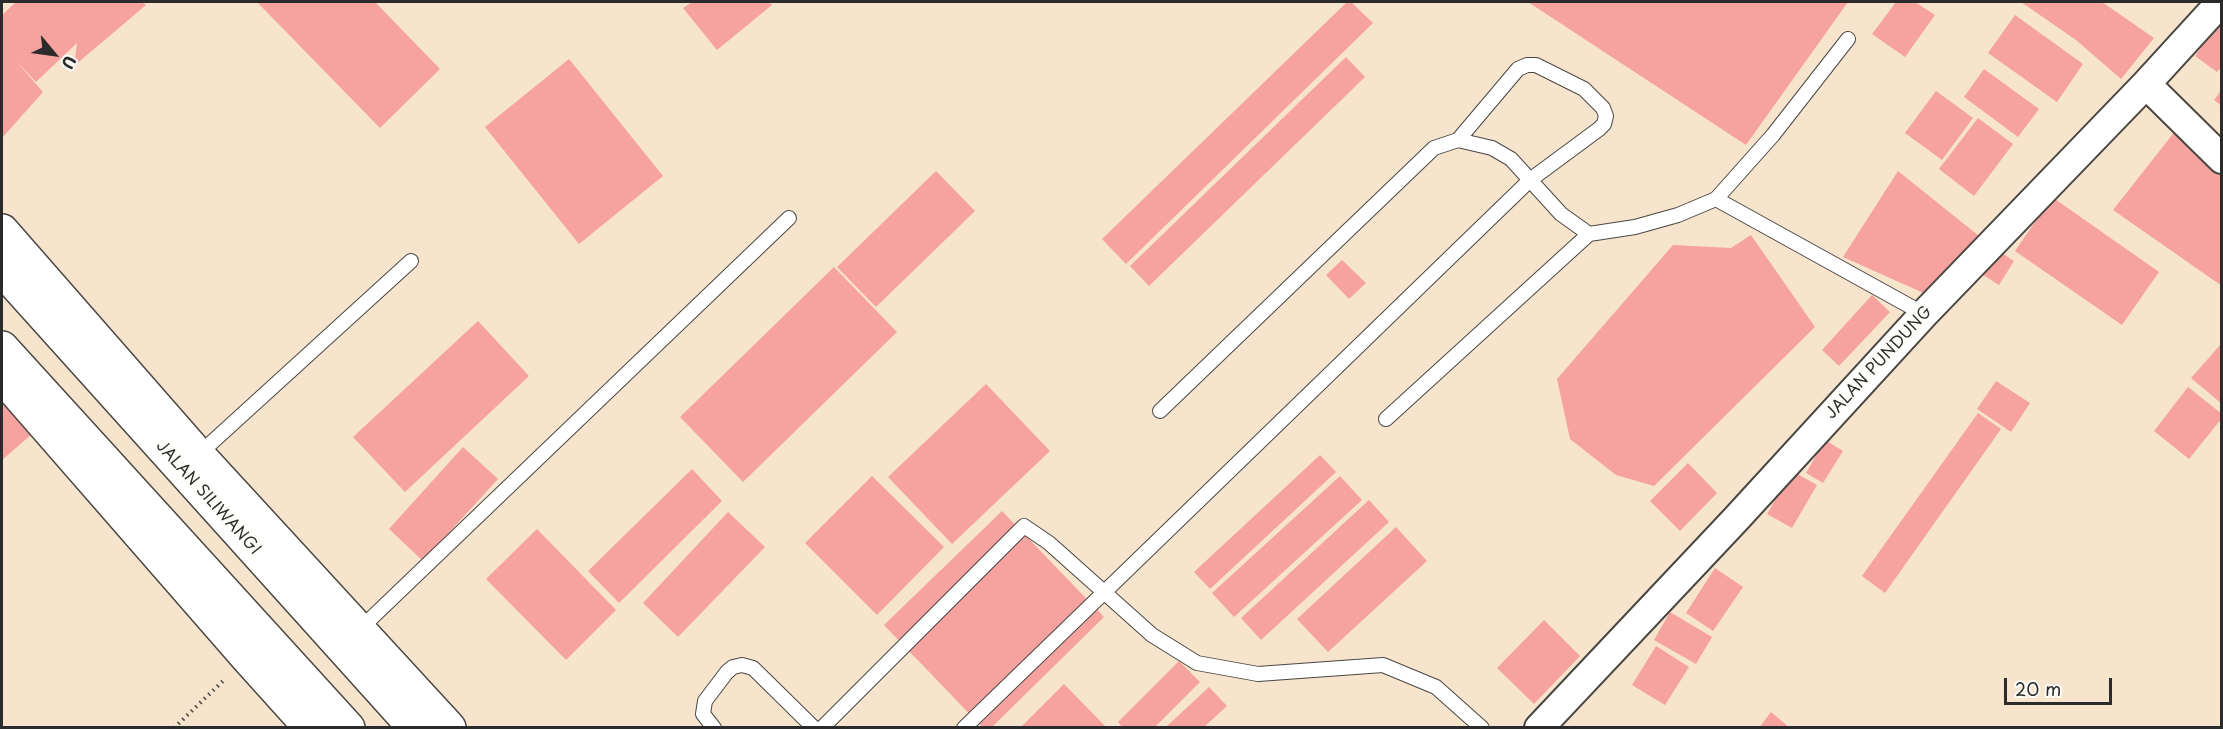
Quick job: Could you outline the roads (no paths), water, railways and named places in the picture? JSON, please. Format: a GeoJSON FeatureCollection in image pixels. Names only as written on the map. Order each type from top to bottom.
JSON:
{"type":"FeatureCollection","features":[{"type":"Feature","properties":{"kind":"main road"},"geometry":{"type":"LineString","coordinates":[[2,231],[198,455],[449,728]]}},
{"type":"Feature","properties":{"kind":"main road","name":"JALAN SILIWANGI"},"geometry":{"type":"LineString","coordinates":[[2,269],[415,728]]}},
{"type":"Feature","properties":{"kind":"main road"},"geometry":{"type":"LineString","coordinates":[[2,348],[348,728]]}},
{"type":"Feature","properties":{"kind":"main road"},"geometry":{"type":"LineString","coordinates":[[2,376],[311,728]]}},
{"type":"Feature","properties":{"kind":"street","name":"JALAN PUNDUNG"},"geometry":{"type":"LineString","coordinates":[[1539,728],[1736,519],[1924,314],[2221,2]]}},
{"type":"Feature","properties":{"kind":"street"},"geometry":{"type":"LineString","coordinates":[[2145,84],[2222,159]]}},
{"type":"Feature","properties":{"kind":"lane"},"geometry":{"type":"LineString","coordinates":[[1386,419],[1588,234],[1635,227],[1678,215],[1716,199],[1773,135],[1848,39]]}},
{"type":"Feature","properties":{"kind":"lane"},"geometry":{"type":"LineString","coordinates":[[964,728],[1530,180],[1604,124],[1606,116],[1603,108],[1584,89],[1536,65],[1527,65],[1518,69],[1458,140],[1434,148],[1160,411]]}},
{"type":"Feature","properties":{"kind":"lane"},"geometry":{"type":"LineString","coordinates":[[1458,140],[1492,148],[1511,159],[1561,214],[1588,234]]}},
{"type":"Feature","properties":{"kind":"lane"},"geometry":{"type":"LineString","coordinates":[[1716,199],[1924,314]]}},
{"type":"Feature","properties":{"kind":"lane"},"geometry":{"type":"LineString","coordinates":[[359,630],[789,218]]}},
{"type":"Feature","properties":{"kind":"lane"},"geometry":{"type":"LineString","coordinates":[[198,455],[411,261]]}},
{"type":"Feature","properties":{"kind":"lane"},"geometry":{"type":"LineString","coordinates":[[822,728],[1024,526],[1049,543],[1152,635],[1197,663],[1258,674],[1383,665],[1436,687],[1482,728]]}},
{"type":"Feature","properties":{"kind":"lane"},"geometry":{"type":"LineString","coordinates":[[714,728],[704,714],[705,701],[727,672],[742,665],[753,668],[814,728]]}}]}
